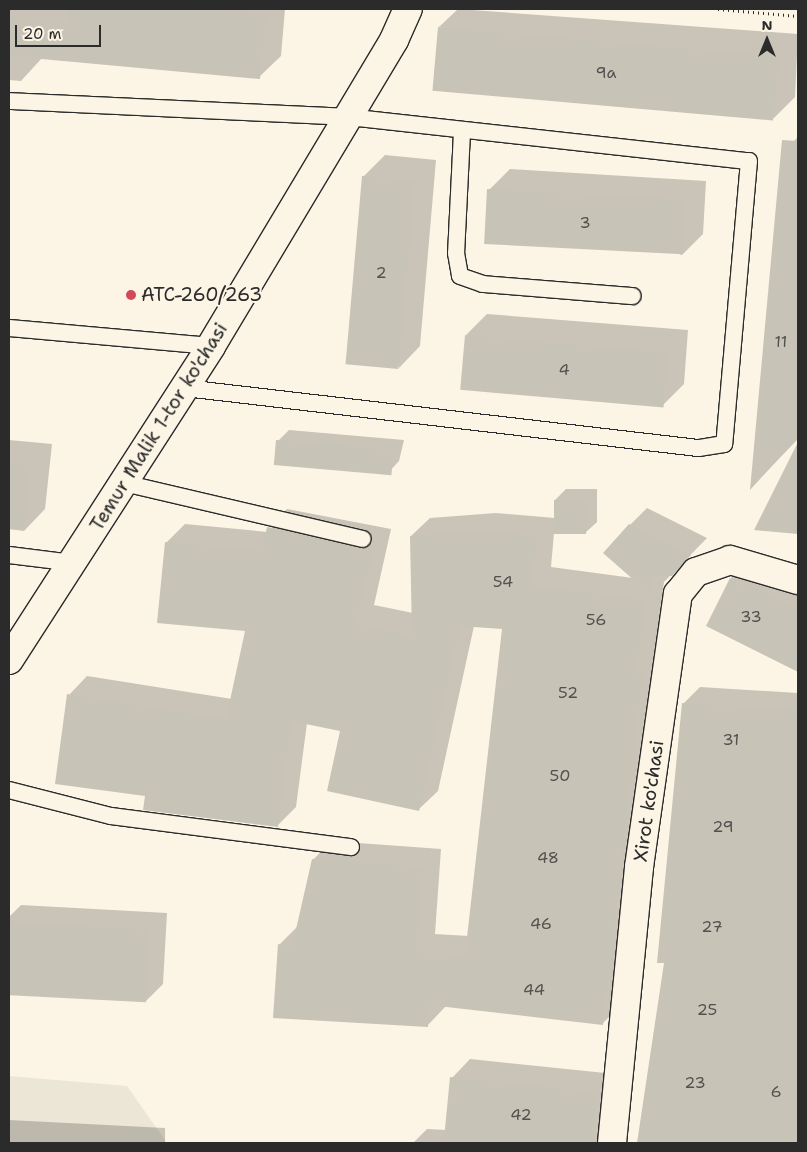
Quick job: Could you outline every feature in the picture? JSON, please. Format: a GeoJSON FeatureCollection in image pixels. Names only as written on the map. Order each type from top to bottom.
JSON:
{"type":"FeatureCollection","features":[{"type":"Feature","properties":{"kind":"street","name":"Temur Malik 1-tor ko'chasi"},"geometry":{"type":"LineString","coordinates":[[9,660],[185,388],[348,117],[408,9]]}},
{"type":"Feature","properties":{"kind":"street","name":"Xirot ko'chasi"},"geometry":{"type":"LineString","coordinates":[[612,1143],[639,867],[678,594],[696,572],[730,560],[798,580]]}},
{"type":"Feature","properties":{"kind":"lane"},"geometry":{"type":"LineString","coordinates":[[9,101],[348,117],[462,132],[749,161],[724,444],[679,446],[185,388]]}},
{"type":"Feature","properties":{"kind":"lane"},"geometry":{"type":"LineString","coordinates":[[462,132],[456,253],[460,276],[483,284],[633,296]]}},
{"type":"Feature","properties":{"kind":"lane"},"geometry":{"type":"LineString","coordinates":[[9,328],[210,346]]}},
{"type":"Feature","properties":{"kind":"lane"},"geometry":{"type":"LineString","coordinates":[[124,483],[363,539]]}},
{"type":"Feature","properties":{"kind":"lane"},"geometry":{"type":"LineString","coordinates":[[9,555],[73,563]]}},
{"type":"Feature","properties":{"kind":"lane"},"geometry":{"type":"LineString","coordinates":[[9,790],[111,816],[351,847]]}},
{"type":"Feature","properties":{"kind":"path"},"geometry":{"type":"LineString","coordinates":[[718,9],[798,16]]}},
{"type":"Feature","properties":{"kind":"shaded area"},"geometry":{"type":"Polygon","coordinates":[[[9,1076],[127,1086],[167,1143],[9,1143],[9,1076]]]}},
{"type":"Feature","properties":{"kind":"building"},"geometry":{"type":"Polygon","coordinates":[[[68,9],[177,9],[266,17],[260,79],[9,56],[9,17],[67,23],[68,9]]]}},
{"type":"Feature","properties":{"kind":"building"},"geometry":{"type":"Polygon","coordinates":[[[438,27],[779,57],[773,121],[432,91],[438,27]]]}},
{"type":"Feature","properties":{"kind":"building"},"geometry":{"type":"Polygon","coordinates":[[[782,140],[798,141],[798,437],[750,490],[782,140]]]}},
{"type":"Feature","properties":{"kind":"building"},"geometry":{"type":"Polygon","coordinates":[[[362,176],[415,181],[398,369],[346,364],[362,176]]]}},
{"type":"Feature","properties":{"kind":"building"},"geometry":{"type":"Polygon","coordinates":[[[487,189],[686,199],[683,254],[484,244],[487,189]]]}},
{"type":"Feature","properties":{"kind":"building"},"geometry":{"type":"Polygon","coordinates":[[[465,335],[668,353],[663,408],[460,390],[465,335]]]}},
{"type":"Feature","properties":{"kind":"building"},"geometry":{"type":"Polygon","coordinates":[[[276,440],[394,450],[391,475],[274,465],[276,440]]]}},
{"type":"Feature","properties":{"kind":"building"},"geometry":{"type":"Polygon","coordinates":[[[798,442],[798,534],[754,530],[798,442]]]}},
{"type":"Feature","properties":{"kind":"building"},"geometry":{"type":"Polygon","coordinates":[[[9,463],[31,465],[24,530],[9,529],[9,463]]]}},
{"type":"Feature","properties":{"kind":"building"},"geometry":{"type":"Polygon","coordinates":[[[554,500],[586,500],[586,534],[554,534],[554,500]]]}},
{"type":"Feature","properties":{"kind":"building"},"geometry":{"type":"Polygon","coordinates":[[[629,524],[691,555],[672,576],[654,575],[652,596],[603,553],[629,524]]]}},
{"type":"Feature","properties":{"kind":"building"},"geometry":{"type":"Polygon","coordinates":[[[267,527],[373,548],[356,624],[412,636],[410,536],[477,531],[537,536],[533,585],[646,600],[636,674],[643,674],[603,1025],[429,1005],[428,1027],[273,1018],[278,944],[292,947],[312,859],[423,867],[416,952],[465,955],[502,629],[460,626],[419,811],[327,791],[340,731],[291,721],[278,827],[143,810],[145,796],[55,784],[67,694],[226,719],[245,631],[157,623],[165,542],[262,551],[267,527]]]}},
{"type":"Feature","properties":{"kind":"building"},"geometry":{"type":"Polygon","coordinates":[[[730,578],[741,588],[742,581],[798,609],[798,672],[706,626],[730,578]]]}},
{"type":"Feature","properties":{"kind":"building"},"geometry":{"type":"Polygon","coordinates":[[[682,703],[798,710],[798,1143],[637,1143],[664,963],[657,963],[682,703]]]}},
{"type":"Feature","properties":{"kind":"building"},"geometry":{"type":"Polygon","coordinates":[[[9,922],[150,929],[146,1002],[9,995],[9,922]]]}},
{"type":"Feature","properties":{"kind":"building"},"geometry":{"type":"Polygon","coordinates":[[[450,1077],[597,1092],[592,1143],[444,1139],[450,1077]]]}},
{"type":"Feature","properties":{"kind":"place","name":"АТС-260/263"},"geometry":{"type":"Point","coordinates":[131,295]}}]}
